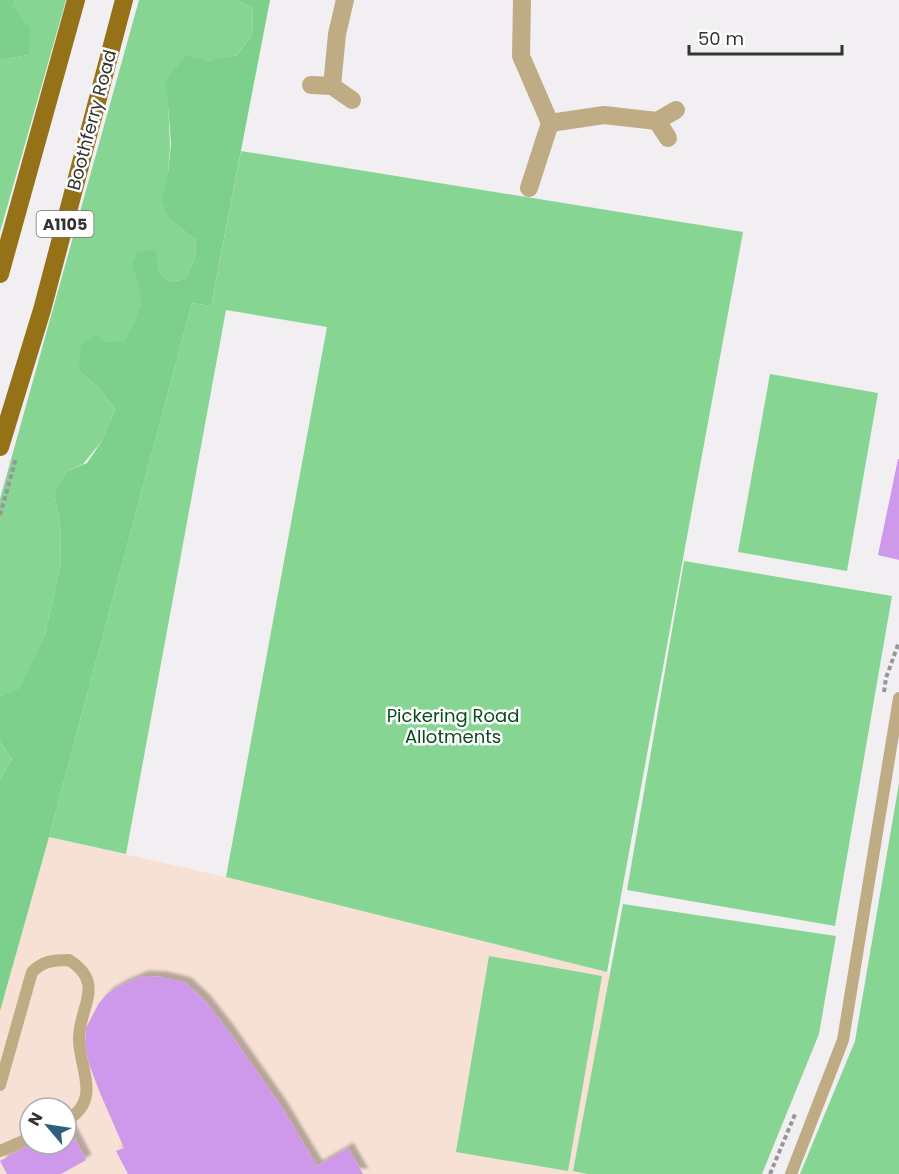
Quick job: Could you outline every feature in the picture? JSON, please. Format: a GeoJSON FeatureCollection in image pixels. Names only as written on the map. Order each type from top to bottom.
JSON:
{"type":"FeatureCollection","features":[{"type":"Feature","properties":{"kind":"main road","name":"A1105"},"geometry":{"type":"LineString","coordinates":[[0,274],[76,0]]}},
{"type":"Feature","properties":{"kind":"main road","name":"Boothferry Road"},"geometry":{"type":"LineString","coordinates":[[0,447],[42,310],[124,0]]}},
{"type":"Feature","properties":{"kind":"street"},"geometry":{"type":"LineString","coordinates":[[332,86],[338,34],[345,0]]}},
{"type":"Feature","properties":{"kind":"street"},"geometry":{"type":"LineString","coordinates":[[522,0],[521,56],[550,123],[529,188]]}},
{"type":"Feature","properties":{"kind":"street"},"geometry":{"type":"LineString","coordinates":[[311,85],[332,86],[352,100]]}},
{"type":"Feature","properties":{"kind":"street"},"geometry":{"type":"LineString","coordinates":[[550,123],[604,115],[657,121],[676,110]]}},
{"type":"Feature","properties":{"kind":"street"},"geometry":{"type":"LineString","coordinates":[[657,121],[668,138]]}},
{"type":"Feature","properties":{"kind":"lane"},"geometry":{"type":"LineString","coordinates":[[790,1174],[843,1040],[899,698]]}},
{"type":"Feature","properties":{"kind":"lane"},"geometry":{"type":"LineString","coordinates":[[0,1085],[32,972],[39,965],[49,961],[69,960],[85,973],[89,985],[79,1040],[87,1085],[85,1098],[78,1110]]}},
{"type":"Feature","properties":{"kind":"lane"},"geometry":{"type":"LineString","coordinates":[[0,1151],[18,1143]]}},
{"type":"Feature","properties":{"kind":"path"},"geometry":{"type":"LineString","coordinates":[[883,696],[886,678],[899,642]]}},
{"type":"Feature","properties":{"kind":"path"},"geometry":{"type":"LineString","coordinates":[[770,1174],[796,1110]]}},
{"type":"Feature","properties":{"kind":"shaded area"},"geometry":{"type":"Polygon","coordinates":[[[49,837],[226,877],[607,972],[757,1174],[0,1174],[0,1011],[49,837]]]}},
{"type":"Feature","properties":{"kind":"green space"},"geometry":{"type":"Polygon","coordinates":[[[0,0],[15,0],[12,6],[31,30],[28,55],[0,60],[0,0]]]}},
{"type":"Feature","properties":{"kind":"green space"},"geometry":{"type":"Polygon","coordinates":[[[15,0],[66,0],[0,232],[0,60],[28,55],[12,5],[15,0]]]}},
{"type":"Feature","properties":{"kind":"green space"},"geometry":{"type":"Polygon","coordinates":[[[139,0],[236,0],[253,8],[252,35],[235,57],[206,61],[167,81],[170,147],[169,219],[196,240],[195,258],[185,279],[169,282],[158,270],[142,291],[140,311],[124,343],[103,341],[79,371],[99,388],[115,409],[102,441],[83,464],[67,471],[54,492],[60,523],[61,564],[45,634],[19,690],[0,696],[0,499],[139,0]]]}},
{"type":"Feature","properties":{"kind":"green space"},"geometry":{"type":"Polygon","coordinates":[[[236,0],[270,0],[211,306],[192,303],[0,1011],[0,779],[12,759],[0,742],[0,696],[19,689],[45,634],[61,564],[60,523],[54,492],[67,471],[87,463],[102,441],[115,409],[99,388],[79,371],[81,344],[96,334],[103,341],[124,342],[140,305],[140,289],[132,265],[137,253],[155,249],[158,270],[169,282],[185,279],[195,258],[196,240],[169,219],[162,201],[171,144],[166,81],[186,55],[206,61],[236,56],[252,35],[253,8],[236,0]]]}},
{"type":"Feature","properties":{"kind":"green space","name":"Pickering Road Allotments"},"geometry":{"type":"Polygon","coordinates":[[[241,151],[743,232],[607,972],[226,877],[327,327],[226,310],[126,854],[49,837],[192,303],[211,306],[241,151]]]}},
{"type":"Feature","properties":{"kind":"green space"},"geometry":{"type":"Polygon","coordinates":[[[770,374],[878,393],[847,571],[738,552],[770,374]]]}},
{"type":"Feature","properties":{"kind":"green space"},"geometry":{"type":"Polygon","coordinates":[[[684,561],[892,596],[835,926],[627,890],[684,561]]]}},
{"type":"Feature","properties":{"kind":"green space"},"geometry":{"type":"Polygon","coordinates":[[[0,742],[12,759],[0,779],[0,742]]]}},
{"type":"Feature","properties":{"kind":"green space"},"geometry":{"type":"Polygon","coordinates":[[[899,783],[899,1174],[800,1174],[855,1041],[899,783]]]}},
{"type":"Feature","properties":{"kind":"green space"},"geometry":{"type":"Polygon","coordinates":[[[623,904],[836,936],[819,1034],[762,1174],[588,1174],[573,1171],[623,904]]]}},
{"type":"Feature","properties":{"kind":"green space"},"geometry":{"type":"Polygon","coordinates":[[[489,956],[602,976],[568,1171],[456,1152],[489,956]]]}},
{"type":"Feature","properties":{"kind":"building"},"geometry":{"type":"Polygon","coordinates":[[[899,459],[899,560],[878,555],[899,459]]]}},
{"type":"Feature","properties":{"kind":"building"},"geometry":{"type":"Polygon","coordinates":[[[143,976],[162,977],[186,983],[205,1001],[281,1106],[317,1166],[348,1148],[363,1174],[128,1174],[116,1151],[124,1148],[89,1064],[85,1044],[86,1028],[99,1003],[108,993],[143,976]]]}},
{"type":"Feature","properties":{"kind":"building"},"geometry":{"type":"Polygon","coordinates":[[[78,1145],[86,1160],[61,1174],[7,1174],[0,1161],[18,1151],[18,1156],[78,1156],[78,1145]]]}}]}
